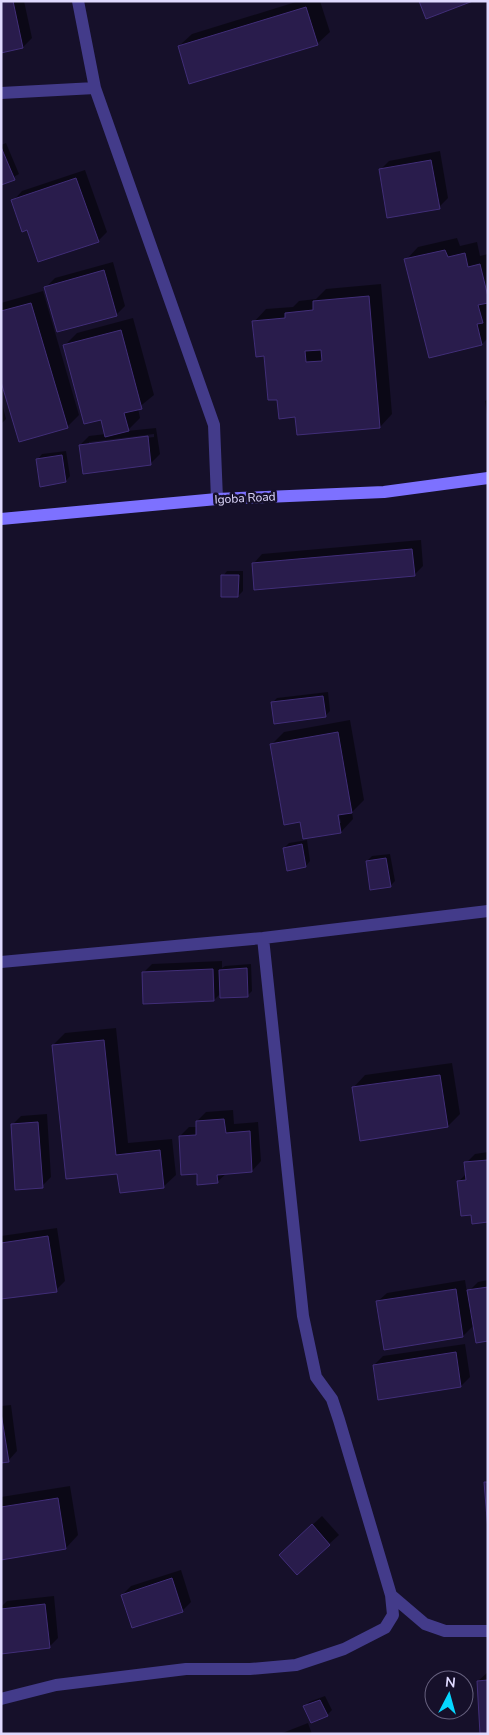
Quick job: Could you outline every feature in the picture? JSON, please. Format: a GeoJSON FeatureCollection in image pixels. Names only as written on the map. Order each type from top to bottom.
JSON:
{"type":"FeatureCollection","features":[{"type":"Feature","properties":{"kind":"street"},"geometry":{"type":"LineString","coordinates":[[78,1],[95,88],[214,425],[217,499]]}},
{"type":"Feature","properties":{"kind":"street"},"geometry":{"type":"LineString","coordinates":[[1,93],[95,88]]}},
{"type":"Feature","properties":{"kind":"street","name":"Igoba Road"},"geometry":{"type":"LineString","coordinates":[[1,520],[217,499],[384,492],[488,478]]}},
{"type":"Feature","properties":{"kind":"street"},"geometry":{"type":"LineString","coordinates":[[1,962],[263,938],[488,912]]}},
{"type":"Feature","properties":{"kind":"street"},"geometry":{"type":"LineString","coordinates":[[1,1699],[56,1685],[186,1669],[250,1670],[296,1665],[344,1649],[385,1628],[393,1615],[392,1595],[332,1399],[316,1377],[303,1316],[263,938]]}},
{"type":"Feature","properties":{"kind":"street"},"geometry":{"type":"LineString","coordinates":[[392,1595],[425,1624],[438,1629],[445,1631],[488,1631]]}},
{"type":"Feature","properties":{"kind":"building"},"geometry":{"type":"Polygon","coordinates":[[[1,1],[13,1],[23,48],[1,53],[1,1]]]}},
{"type":"Feature","properties":{"kind":"building"},"geometry":{"type":"Polygon","coordinates":[[[419,1],[473,1],[426,19],[419,1]]]}},
{"type":"Feature","properties":{"kind":"building"},"geometry":{"type":"Polygon","coordinates":[[[306,7],[318,45],[189,84],[178,46],[306,7]]]}},
{"type":"Feature","properties":{"kind":"building"},"geometry":{"type":"Polygon","coordinates":[[[1,147],[15,180],[1,185],[1,147]]]}},
{"type":"Feature","properties":{"kind":"building"},"geometry":{"type":"Polygon","coordinates":[[[431,160],[440,209],[387,218],[379,169],[431,160]]]}},
{"type":"Feature","properties":{"kind":"building"},"geometry":{"type":"Polygon","coordinates":[[[76,178],[99,242],[38,262],[27,230],[22,232],[11,200],[76,178]]]}},
{"type":"Feature","properties":{"kind":"building"},"geometry":{"type":"Polygon","coordinates":[[[445,250],[448,257],[465,253],[468,267],[480,264],[488,297],[488,303],[478,305],[483,323],[477,324],[482,345],[429,358],[404,259],[445,250]]]}},
{"type":"Feature","properties":{"kind":"building"},"geometry":{"type":"Polygon","coordinates":[[[104,270],[117,316],[57,332],[44,287],[104,270]]]}},
{"type":"Feature","properties":{"kind":"building"},"geometry":{"type":"Polygon","coordinates":[[[369,296],[380,428],[297,435],[295,417],[279,419],[277,400],[268,400],[264,356],[256,357],[252,321],[285,318],[285,313],[313,310],[313,301],[369,296]],[[321,350],[305,351],[306,362],[322,361],[321,350]]]}},
{"type":"Feature","properties":{"kind":"building"},"geometry":{"type":"Polygon","coordinates":[[[31,303],[68,428],[19,442],[1,382],[1,311],[31,303]]]}},
{"type":"Feature","properties":{"kind":"building"},"geometry":{"type":"Polygon","coordinates":[[[121,330],[142,409],[124,413],[129,431],[105,437],[101,420],[84,424],[63,345],[121,330]]]}},
{"type":"Feature","properties":{"kind":"building"},"geometry":{"type":"Polygon","coordinates":[[[148,436],[151,465],[83,474],[79,445],[148,436]]]}},
{"type":"Feature","properties":{"kind":"building"},"geometry":{"type":"Polygon","coordinates":[[[62,455],[66,482],[40,487],[36,459],[62,455]]]}},
{"type":"Feature","properties":{"kind":"building"},"geometry":{"type":"Polygon","coordinates":[[[412,549],[415,576],[254,590],[252,563],[412,549]]]}},
{"type":"Feature","properties":{"kind":"building"},"geometry":{"type":"Polygon","coordinates":[[[221,575],[239,575],[238,597],[221,597],[221,575]]]}},
{"type":"Feature","properties":{"kind":"building"},"geometry":{"type":"Polygon","coordinates":[[[323,696],[326,717],[274,724],[271,702],[323,696]]]}},
{"type":"Feature","properties":{"kind":"building"},"geometry":{"type":"Polygon","coordinates":[[[338,732],[352,813],[338,815],[341,833],[303,839],[300,822],[284,825],[270,744],[338,732]]]}},
{"type":"Feature","properties":{"kind":"building"},"geometry":{"type":"Polygon","coordinates":[[[302,844],[306,867],[287,871],[283,848],[302,844]]]}},
{"type":"Feature","properties":{"kind":"building"},"geometry":{"type":"Polygon","coordinates":[[[386,858],[391,887],[370,890],[366,861],[386,858]]]}},
{"type":"Feature","properties":{"kind":"building"},"geometry":{"type":"Polygon","coordinates":[[[247,968],[248,997],[220,998],[219,970],[247,968]]]}},
{"type":"Feature","properties":{"kind":"building"},"geometry":{"type":"Polygon","coordinates":[[[213,969],[214,1001],[143,1004],[142,972],[213,969]]]}},
{"type":"Feature","properties":{"kind":"building"},"geometry":{"type":"Polygon","coordinates":[[[104,1040],[116,1155],[160,1150],[164,1188],[120,1193],[117,1174],[66,1179],[52,1045],[104,1040]]]}},
{"type":"Feature","properties":{"kind":"building"},"geometry":{"type":"Polygon","coordinates":[[[440,1075],[448,1127],[360,1141],[352,1087],[440,1075]]]}},
{"type":"Feature","properties":{"kind":"building"},"geometry":{"type":"Polygon","coordinates":[[[224,1119],[226,1133],[250,1131],[252,1172],[217,1175],[218,1183],[197,1185],[197,1174],[181,1175],[179,1136],[196,1135],[196,1121],[224,1119]]]}},
{"type":"Feature","properties":{"kind":"building"},"geometry":{"type":"Polygon","coordinates":[[[38,1122],[43,1188],[15,1190],[11,1124],[38,1122]]]}},
{"type":"Feature","properties":{"kind":"building"},"geometry":{"type":"Polygon","coordinates":[[[488,1160],[488,1222],[472,1224],[471,1215],[461,1216],[457,1181],[466,1180],[464,1162],[488,1160]]]}},
{"type":"Feature","properties":{"kind":"building"},"geometry":{"type":"Polygon","coordinates":[[[48,1236],[57,1292],[1,1299],[1,1243],[48,1236]]]}},
{"type":"Feature","properties":{"kind":"building"},"geometry":{"type":"Polygon","coordinates":[[[488,1287],[488,1341],[476,1343],[467,1290],[488,1287]]]}},
{"type":"Feature","properties":{"kind":"building"},"geometry":{"type":"Polygon","coordinates":[[[456,1289],[463,1337],[384,1350],[376,1301],[456,1289]]]}},
{"type":"Feature","properties":{"kind":"building"},"geometry":{"type":"Polygon","coordinates":[[[456,1352],[461,1387],[378,1400],[373,1365],[456,1352]]]}},
{"type":"Feature","properties":{"kind":"building"},"geometry":{"type":"Polygon","coordinates":[[[1,1413],[9,1462],[1,1463],[1,1413]]]}},
{"type":"Feature","properties":{"kind":"building"},"geometry":{"type":"Polygon","coordinates":[[[484,1482],[488,1482],[488,1531],[484,1482]]]}},
{"type":"Feature","properties":{"kind":"building"},"geometry":{"type":"Polygon","coordinates":[[[58,1498],[66,1549],[1,1560],[1,1507],[58,1498]]]}},
{"type":"Feature","properties":{"kind":"building"},"geometry":{"type":"Polygon","coordinates":[[[312,1524],[330,1545],[297,1575],[279,1555],[312,1524]]]}},
{"type":"Feature","properties":{"kind":"building"},"geometry":{"type":"Polygon","coordinates":[[[172,1578],[183,1612],[132,1628],[121,1595],[172,1578]]]}},
{"type":"Feature","properties":{"kind":"building"},"geometry":{"type":"Polygon","coordinates":[[[45,1604],[50,1648],[1,1654],[1,1609],[45,1604]]]}},
{"type":"Feature","properties":{"kind":"building"},"geometry":{"type":"Polygon","coordinates":[[[488,1680],[488,1734],[480,1734],[477,1681],[488,1680]]]}},
{"type":"Feature","properties":{"kind":"building"},"geometry":{"type":"Polygon","coordinates":[[[320,1700],[328,1716],[311,1723],[303,1706],[320,1700]]]}}]}
